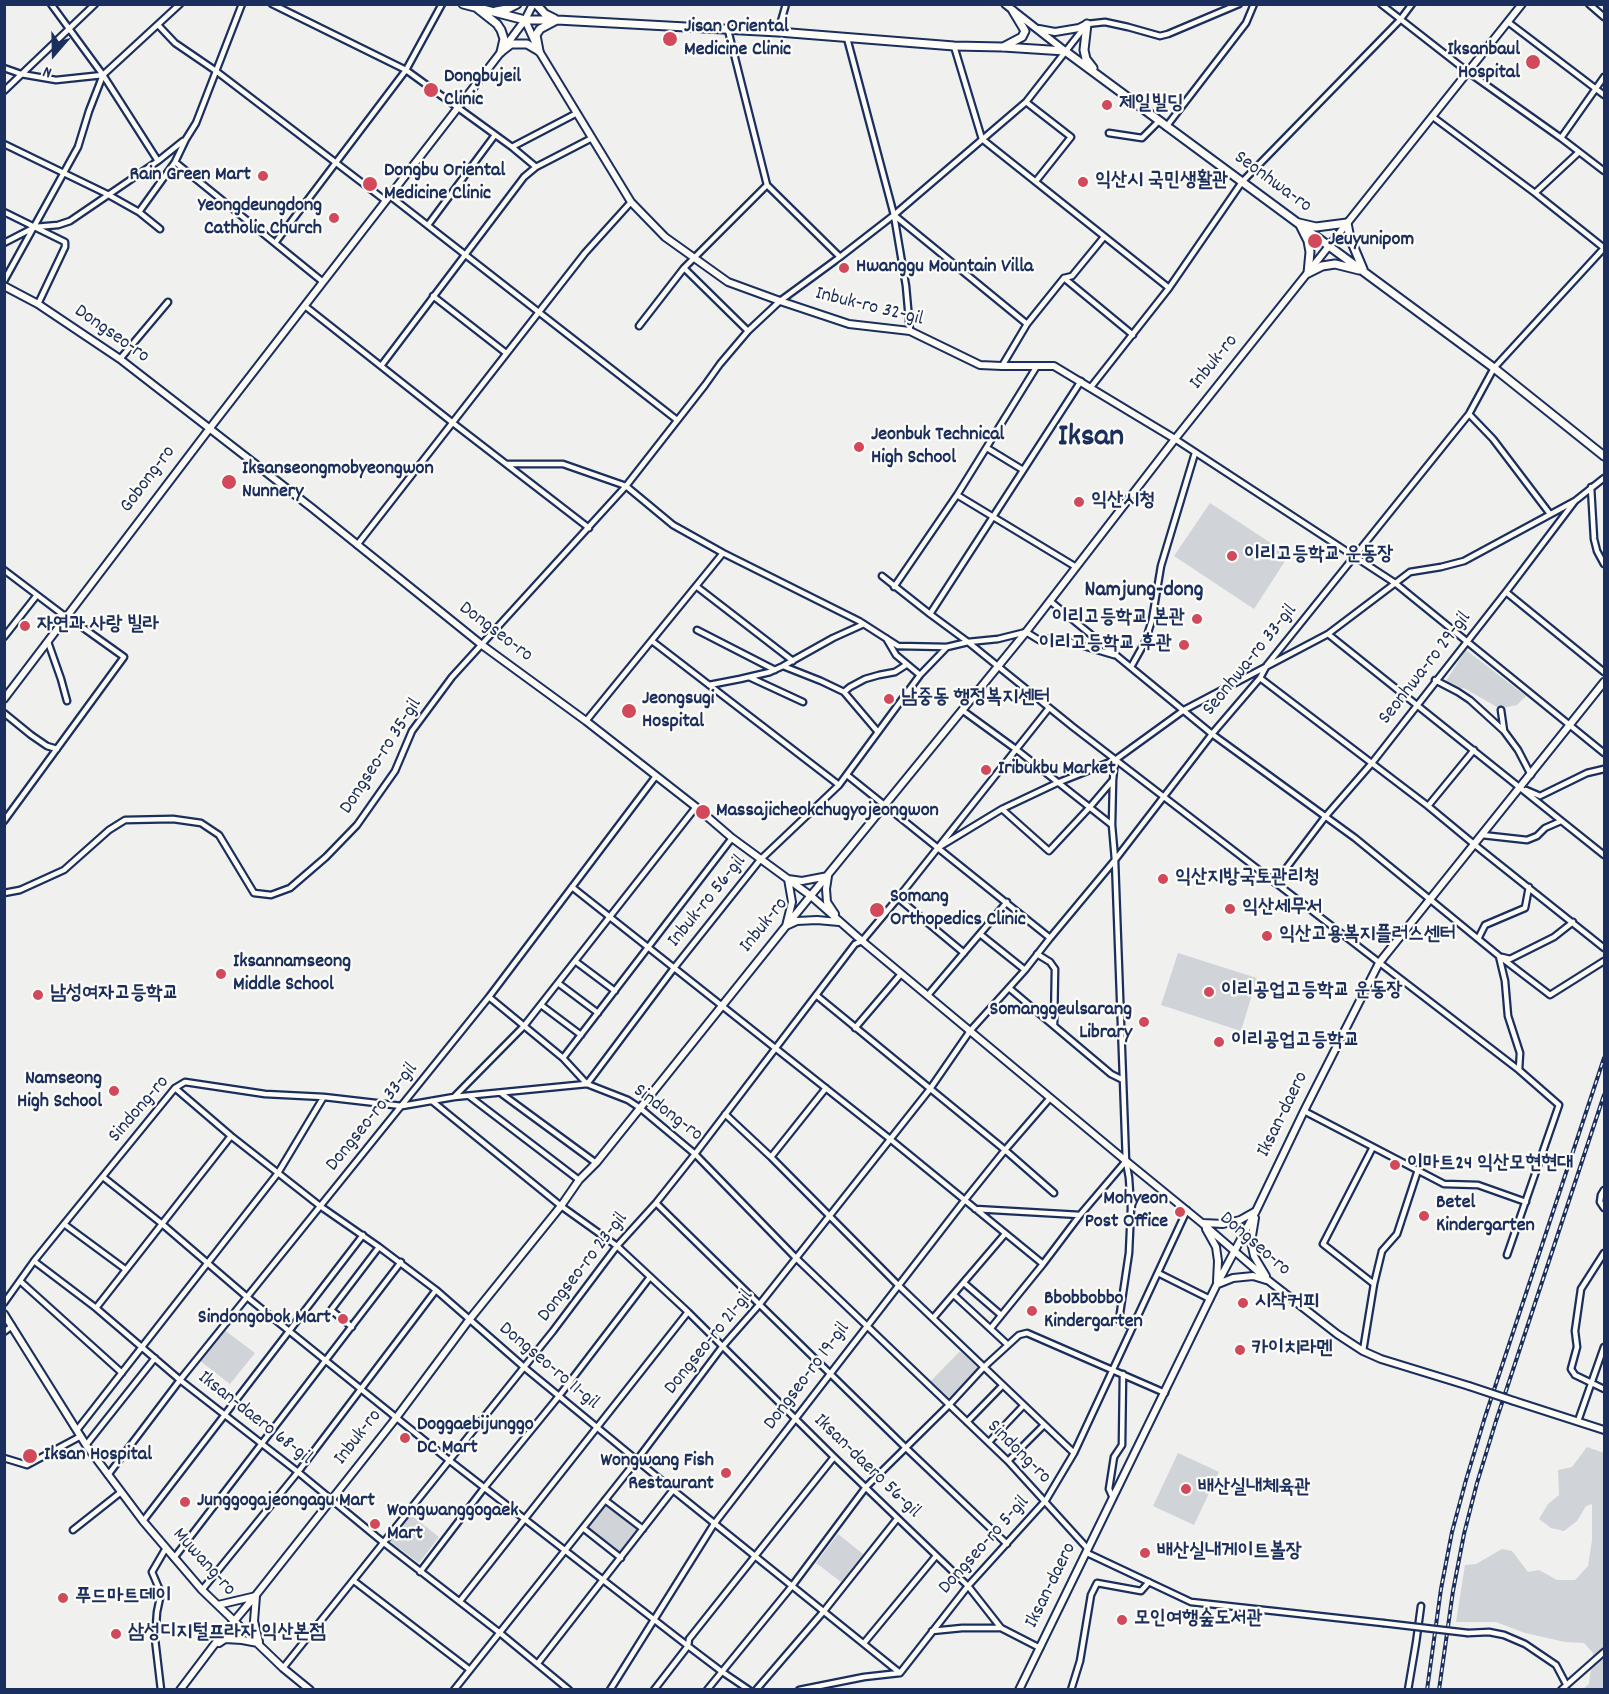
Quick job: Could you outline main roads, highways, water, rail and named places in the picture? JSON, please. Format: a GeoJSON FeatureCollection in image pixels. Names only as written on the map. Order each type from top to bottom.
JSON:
{"type":"FeatureCollection","features":[{"type":"Feature","properties":{"kind":"main road"},"geometry":{"type":"LineString","coordinates":[[463,4],[525,20],[778,32],[954,46],[1003,46],[1022,37],[1025,31],[1013,11]]}},
{"type":"Feature","properties":{"kind":"main road"},"geometry":{"type":"LineString","coordinates":[[476,8],[498,11],[517,4]]}},
{"type":"Feature","properties":{"kind":"main road"},"geometry":{"type":"LineString","coordinates":[[535,4],[545,14],[557,20]]}},
{"type":"Feature","properties":{"kind":"main road"},"geometry":{"type":"LineString","coordinates":[[476,8],[497,24],[501,30],[504,39],[501,52],[511,44],[527,44],[539,51],[536,35],[540,29],[557,20]]}},
{"type":"Feature","properties":{"kind":"main road"},"geometry":{"type":"LineString","coordinates":[[1087,24],[1084,50],[1086,59],[1098,74]]}},
{"type":"Feature","properties":{"kind":"main road","name":"Seonhwa-ro"},"geometry":{"type":"LineString","coordinates":[[1003,46],[1065,51],[1494,368],[1605,456]]}},
{"type":"Feature","properties":{"kind":"main road"},"geometry":{"type":"LineString","coordinates":[[1299,223],[1316,227],[1347,223],[1350,238],[1364,272]]}},
{"type":"Feature","properties":{"kind":"main road"},"geometry":{"type":"LineString","coordinates":[[1299,223],[1308,241],[1310,252],[1308,273],[1322,266],[1335,264],[1364,272]]}},
{"type":"Feature","properties":{"kind":"railway"},"geometry":{"type":"LineString","coordinates":[[1427,1690],[1441,1589],[1452,1532],[1466,1480],[1604,1058]]}},
{"type":"Feature","properties":{"kind":"railway"},"geometry":{"type":"LineString","coordinates":[[1439,1690],[1453,1591],[1477,1483],[1604,1095]]}},
{"type":"Feature","properties":{"kind":"place","name":"Jisan Oriental Medicine Clinic"},"geometry":{"type":"Point","coordinates":[670,39]}},
{"type":"Feature","properties":{"kind":"place","name":"Iksanbaul Hospital"},"geometry":{"type":"Point","coordinates":[1533,62]}},
{"type":"Feature","properties":{"kind":"place","name":"Dongbujeil Clinic"},"geometry":{"type":"Point","coordinates":[431,90]}},
{"type":"Feature","properties":{"kind":"place","name":"제일빌딩"},"geometry":{"type":"Point","coordinates":[1107,105]}},
{"type":"Feature","properties":{"kind":"place","name":"Rain Green Mart"},"geometry":{"type":"Point","coordinates":[263,176]}},
{"type":"Feature","properties":{"kind":"place","name":"익산시 국민생활관"},"geometry":{"type":"Point","coordinates":[1083,182]}},
{"type":"Feature","properties":{"kind":"place","name":"Dongbu Oriental Medicine Clinic"},"geometry":{"type":"Point","coordinates":[370,184]}},
{"type":"Feature","properties":{"kind":"place","name":"Yeongdeungdong Catholic Church"},"geometry":{"type":"Point","coordinates":[334,218]}},
{"type":"Feature","properties":{"kind":"place","name":"Jeuyunipom"},"geometry":{"type":"Point","coordinates":[1315,241]}},
{"type":"Feature","properties":{"kind":"place","name":"Hwanggu Mountain Villa"},"geometry":{"type":"Point","coordinates":[844,268]}},
{"type":"Feature","properties":{"kind":"place","name":"Jeonbuk Technical High School"},"geometry":{"type":"Point","coordinates":[859,447]}},
{"type":"Feature","properties":{"kind":"place","name":"Iksanseongmobyeongwon Nunnery"},"geometry":{"type":"Point","coordinates":[229,482]}},
{"type":"Feature","properties":{"kind":"place","name":"익산시청"},"geometry":{"type":"Point","coordinates":[1079,502]}},
{"type":"Feature","properties":{"kind":"place","name":"이리고등학교 운동장"},"geometry":{"type":"Point","coordinates":[1232,556]}},
{"type":"Feature","properties":{"kind":"place","name":"이리고등학교 본관"},"geometry":{"type":"Point","coordinates":[1197,619]}},
{"type":"Feature","properties":{"kind":"place","name":"자연과 사랑 빌라"},"geometry":{"type":"Point","coordinates":[25,626]}},
{"type":"Feature","properties":{"kind":"place","name":"이리고등학교 후관"},"geometry":{"type":"Point","coordinates":[1184,645]}},
{"type":"Feature","properties":{"kind":"place","name":"남중동 행정복지센터"},"geometry":{"type":"Point","coordinates":[889,699]}},
{"type":"Feature","properties":{"kind":"place","name":"Jeongsugi Hospital"},"geometry":{"type":"Point","coordinates":[629,711]}},
{"type":"Feature","properties":{"kind":"place","name":"Iribukbu Market"},"geometry":{"type":"Point","coordinates":[986,770]}},
{"type":"Feature","properties":{"kind":"place","name":"Massajicheokchugyojeongwon"},"geometry":{"type":"Point","coordinates":[703,812]}},
{"type":"Feature","properties":{"kind":"place","name":"익산지방국토관리청"},"geometry":{"type":"Point","coordinates":[1163,879]}},
{"type":"Feature","properties":{"kind":"place","name":"익산세무서"},"geometry":{"type":"Point","coordinates":[1230,909]}},
{"type":"Feature","properties":{"kind":"place","name":"Somang Orthopedics Clinic"},"geometry":{"type":"Point","coordinates":[877,910]}},
{"type":"Feature","properties":{"kind":"place","name":"익산고용복지플러스센터"},"geometry":{"type":"Point","coordinates":[1267,936]}},
{"type":"Feature","properties":{"kind":"place","name":"Iksannamseong Middle School"},"geometry":{"type":"Point","coordinates":[221,974]}},
{"type":"Feature","properties":{"kind":"place","name":"이리공업고등학교 운동장"},"geometry":{"type":"Point","coordinates":[1209,992]}},
{"type":"Feature","properties":{"kind":"place","name":"남성여자고등학교"},"geometry":{"type":"Point","coordinates":[38,995]}},
{"type":"Feature","properties":{"kind":"place","name":"Somanggeulsarang Library"},"geometry":{"type":"Point","coordinates":[1144,1022]}},
{"type":"Feature","properties":{"kind":"place","name":"이리공업고등학교"},"geometry":{"type":"Point","coordinates":[1219,1042]}},
{"type":"Feature","properties":{"kind":"place","name":"Namseong High School"},"geometry":{"type":"Point","coordinates":[114,1091]}},
{"type":"Feature","properties":{"kind":"place","name":"이마트24 익산모현현대"},"geometry":{"type":"Point","coordinates":[1395,1165]}},
{"type":"Feature","properties":{"kind":"place","name":"Mohyeon Post Office"},"geometry":{"type":"Point","coordinates":[1180,1212]}},
{"type":"Feature","properties":{"kind":"place","name":"Betel Kindergarten"},"geometry":{"type":"Point","coordinates":[1424,1216]}},
{"type":"Feature","properties":{"kind":"place","name":"시작커피"},"geometry":{"type":"Point","coordinates":[1243,1303]}},
{"type":"Feature","properties":{"kind":"place","name":"Bbobbobbo Kindergarten"},"geometry":{"type":"Point","coordinates":[1032,1311]}},
{"type":"Feature","properties":{"kind":"place","name":"Sindongobok Mart"},"geometry":{"type":"Point","coordinates":[343,1319]}},
{"type":"Feature","properties":{"kind":"place","name":"카이치라멘"},"geometry":{"type":"Point","coordinates":[1240,1350]}},
{"type":"Feature","properties":{"kind":"place","name":"Doggaebijunggo DC Mart"},"geometry":{"type":"Point","coordinates":[405,1438]}},
{"type":"Feature","properties":{"kind":"place","name":"Iksan Hospital"},"geometry":{"type":"Point","coordinates":[30,1456]}},
{"type":"Feature","properties":{"kind":"place","name":"Wongwang Fish Restaurant"},"geometry":{"type":"Point","coordinates":[726,1473]}},
{"type":"Feature","properties":{"kind":"place","name":"배산실내체육관"},"geometry":{"type":"Point","coordinates":[1186,1489]}},
{"type":"Feature","properties":{"kind":"place","name":"Junggogajeongagu Mart"},"geometry":{"type":"Point","coordinates":[185,1502]}},
{"type":"Feature","properties":{"kind":"place","name":"Wongwanggogaek Mart"},"geometry":{"type":"Point","coordinates":[375,1524]}},
{"type":"Feature","properties":{"kind":"place","name":"배산실내게이트볼장"},"geometry":{"type":"Point","coordinates":[1145,1553]}},
{"type":"Feature","properties":{"kind":"place","name":"푸드마트데이"},"geometry":{"type":"Point","coordinates":[63,1598]}},
{"type":"Feature","properties":{"kind":"place","name":"모인여행숲도서관"},"geometry":{"type":"Point","coordinates":[1122,1620]}},
{"type":"Feature","properties":{"kind":"place","name":"삼성디지털프라자 익산본점"},"geometry":{"type":"Point","coordinates":[116,1634]}},
{"type":"Feature","properties":{"kind":"district","name":"Iksan"},"geometry":{"type":"Point","coordinates":[1091,440]}},
{"type":"Feature","properties":{"kind":"district","name":"Namjung-dong"},"geometry":{"type":"Point","coordinates":[1144,592]}}]}
